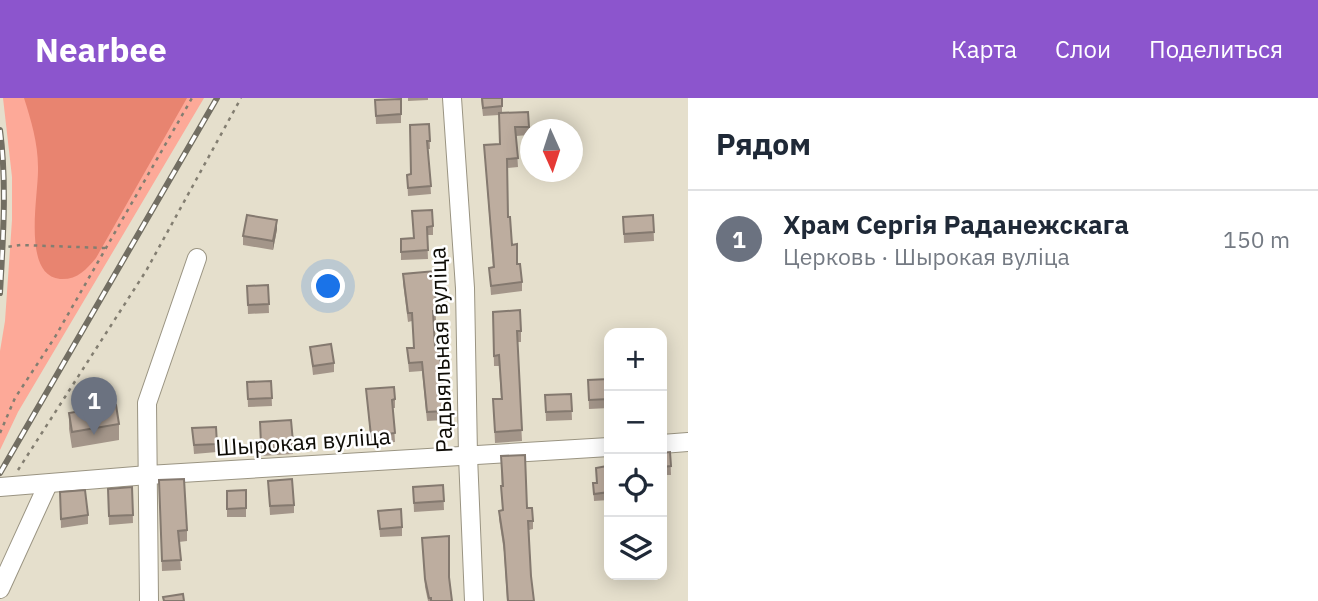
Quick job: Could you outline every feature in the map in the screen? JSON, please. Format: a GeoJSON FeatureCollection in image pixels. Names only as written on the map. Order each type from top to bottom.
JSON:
{"type":"FeatureCollection","features":[{"type":"Feature","properties":{"kind":"street","name":"Радыяльная вуліца"},"geometry":{"type":"LineString","coordinates":[[452,98],[465,288],[474,601]]}},
{"type":"Feature","properties":{"kind":"street"},"geometry":{"type":"LineString","coordinates":[[149,601],[147,403],[197,258]]}},
{"type":"Feature","properties":{"kind":"street"},"geometry":{"type":"LineString","coordinates":[[667,444],[688,442]]}},
{"type":"Feature","properties":{"kind":"street","name":"Шырокая вуліца"},"geometry":{"type":"LineString","coordinates":[[3,487],[148,475],[604,447]]}},
{"type":"Feature","properties":{"kind":"street"},"geometry":{"type":"LineString","coordinates":[[0,589],[48,484]]}},
{"type":"Feature","properties":{"kind":"path"},"geometry":{"type":"LineString","coordinates":[[0,433],[15,398],[55,337],[192,98]]}},
{"type":"Feature","properties":{"kind":"path"},"geometry":{"type":"LineString","coordinates":[[3,487],[146,271],[242,98]]}},
{"type":"Feature","properties":{"kind":"path"},"geometry":{"type":"LineString","coordinates":[[0,247],[21,245],[106,248]]}},
{"type":"Feature","properties":{"kind":"shaded area"},"geometry":{"type":"Polygon","coordinates":[[[3,98],[204,98],[18,412],[0,450],[0,351],[5,321],[12,220],[12,177],[3,98]]]}},
{"type":"Feature","properties":{"kind":"shaded area"},"geometry":{"type":"Polygon","coordinates":[[[24,98],[187,98],[96,258],[85,270],[71,278],[60,279],[48,274],[40,264],[36,249],[38,158],[24,98]]]}},
{"type":"Feature","properties":{"kind":"building"},"geometry":{"type":"Polygon","coordinates":[[[482,98],[502,98],[502,106],[483,108],[482,98]]]}},
{"type":"Feature","properties":{"kind":"building"},"geometry":{"type":"Polygon","coordinates":[[[401,99],[401,114],[376,116],[375,100],[401,99]]]}},
{"type":"Feature","properties":{"kind":"building"},"geometry":{"type":"Polygon","coordinates":[[[528,112],[528,119],[520,119],[520,127],[515,127],[518,158],[507,159],[508,217],[512,245],[517,244],[517,264],[520,264],[522,282],[491,286],[489,268],[494,267],[484,145],[500,144],[499,113],[528,112]]]}},
{"type":"Feature","properties":{"kind":"building"},"geometry":{"type":"Polygon","coordinates":[[[429,124],[430,141],[427,141],[431,186],[408,188],[407,175],[411,174],[410,125],[429,124]]]}},
{"type":"Feature","properties":{"kind":"building"},"geometry":{"type":"Polygon","coordinates":[[[432,210],[433,226],[427,227],[428,250],[401,252],[401,239],[414,238],[412,211],[432,210]]]}},
{"type":"Feature","properties":{"kind":"building"},"geometry":{"type":"Polygon","coordinates":[[[247,215],[277,220],[273,241],[243,236],[247,215]]]}},
{"type":"Feature","properties":{"kind":"building"},"geometry":{"type":"Polygon","coordinates":[[[653,215],[654,232],[624,234],[623,217],[653,215]]]}},
{"type":"Feature","properties":{"kind":"building"},"geometry":{"type":"Polygon","coordinates":[[[435,271],[435,346],[439,345],[445,411],[427,412],[422,362],[409,363],[407,348],[414,348],[412,313],[408,313],[403,274],[435,271]]]}},
{"type":"Feature","properties":{"kind":"building"},"geometry":{"type":"Polygon","coordinates":[[[268,285],[269,304],[248,305],[247,286],[268,285]]]}},
{"type":"Feature","properties":{"kind":"building"},"geometry":{"type":"Polygon","coordinates":[[[520,310],[521,331],[517,331],[522,430],[495,432],[493,399],[502,399],[499,355],[494,356],[493,312],[520,310]]]}},
{"type":"Feature","properties":{"kind":"building"},"geometry":{"type":"Polygon","coordinates":[[[331,344],[334,363],[313,366],[310,347],[331,344]]]}},
{"type":"Feature","properties":{"kind":"building"},"geometry":{"type":"Polygon","coordinates":[[[604,379],[604,399],[589,400],[588,380],[604,379]]]}},
{"type":"Feature","properties":{"kind":"building"},"geometry":{"type":"Polygon","coordinates":[[[271,381],[272,398],[248,399],[247,382],[271,381]]]}},
{"type":"Feature","properties":{"kind":"building"},"geometry":{"type":"Polygon","coordinates":[[[394,387],[395,399],[392,400],[395,433],[371,436],[366,389],[394,387]]]}},
{"type":"Feature","properties":{"kind":"building"},"geometry":{"type":"Polygon","coordinates":[[[571,394],[572,411],[546,412],[545,395],[571,394]]]}},
{"type":"Feature","properties":{"kind":"building"},"geometry":{"type":"Polygon","coordinates":[[[116,405],[119,424],[72,432],[69,413],[116,405]]]}},
{"type":"Feature","properties":{"kind":"building"},"geometry":{"type":"Polygon","coordinates":[[[291,420],[293,442],[261,444],[260,422],[291,420]]]}},
{"type":"Feature","properties":{"kind":"building"},"geometry":{"type":"Polygon","coordinates":[[[216,427],[217,444],[194,445],[192,428],[216,427]]]}},
{"type":"Feature","properties":{"kind":"building"},"geometry":{"type":"Polygon","coordinates":[[[667,452],[670,452],[671,466],[667,466],[667,452]]]}},
{"type":"Feature","properties":{"kind":"building"},"geometry":{"type":"Polygon","coordinates":[[[525,455],[527,508],[532,508],[533,521],[528,521],[534,601],[508,601],[499,511],[503,510],[501,456],[525,455]]]}},
{"type":"Feature","properties":{"kind":"building"},"geometry":{"type":"Polygon","coordinates":[[[604,467],[604,493],[594,494],[593,483],[597,483],[596,468],[604,467]]]}},
{"type":"Feature","properties":{"kind":"building"},"geometry":{"type":"Polygon","coordinates":[[[184,479],[187,530],[178,531],[181,560],[162,561],[159,480],[184,479]]]}},
{"type":"Feature","properties":{"kind":"building"},"geometry":{"type":"Polygon","coordinates":[[[292,479],[294,505],[270,506],[268,481],[292,479]]]}},
{"type":"Feature","properties":{"kind":"building"},"geometry":{"type":"Polygon","coordinates":[[[443,485],[444,501],[414,503],[413,487],[443,485]]]}},
{"type":"Feature","properties":{"kind":"building"},"geometry":{"type":"Polygon","coordinates":[[[132,487],[133,515],[109,516],[108,489],[132,487]]]}},
{"type":"Feature","properties":{"kind":"building"},"geometry":{"type":"Polygon","coordinates":[[[85,490],[88,515],[61,519],[60,492],[85,490]]]}},
{"type":"Feature","properties":{"kind":"building"},"geometry":{"type":"Polygon","coordinates":[[[246,490],[246,508],[227,509],[227,491],[246,490]]]}},
{"type":"Feature","properties":{"kind":"building"},"geometry":{"type":"Polygon","coordinates":[[[401,509],[402,527],[380,529],[378,511],[401,509]]]}},
{"type":"Feature","properties":{"kind":"building"},"geometry":{"type":"Polygon","coordinates":[[[449,536],[452,601],[431,601],[425,579],[422,538],[449,536]]]}},
{"type":"Feature","properties":{"kind":"building"},"geometry":{"type":"Polygon","coordinates":[[[183,594],[184,601],[164,601],[163,597],[183,594]]]}},
{"type":"Feature","properties":{"kind":"railway"},"geometry":{"type":"LineString","coordinates":[[0,473],[217,98]]}},
{"type":"Feature","properties":{"kind":"railway"},"geometry":{"type":"LineString","coordinates":[[0,130],[4,191],[0,293]]}},
{"type":"Feature","properties":{"kind":"place","name":"Храм Сергія Раданежскага"},"geometry":{"type":"Point","coordinates":[94,435]}}]}
